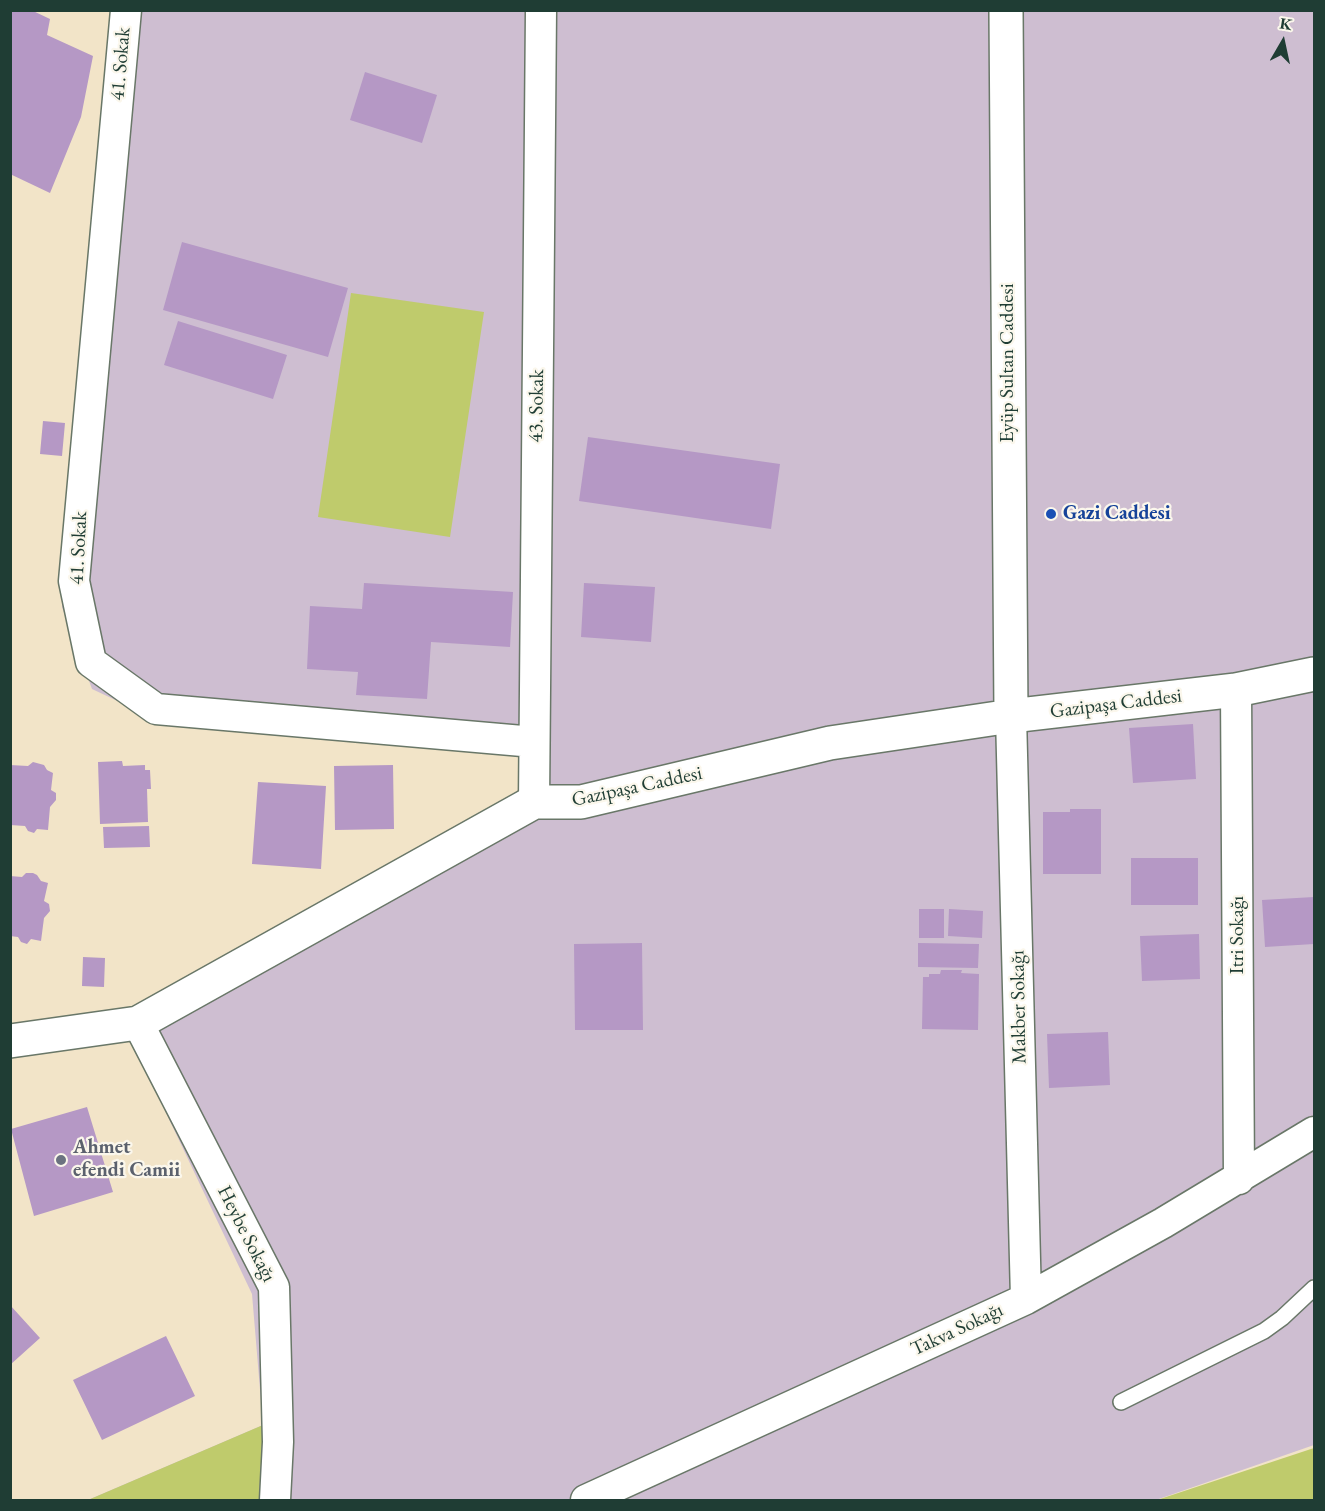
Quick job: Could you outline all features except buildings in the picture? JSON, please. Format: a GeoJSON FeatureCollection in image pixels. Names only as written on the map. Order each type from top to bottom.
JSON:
{"type":"FeatureCollection","features":[{"type":"Feature","properties":{"kind":"street","name":"41. Sokak"},"geometry":{"type":"LineString","coordinates":[[126,10],[74,580],[91,662],[156,709],[534,742]]}},
{"type":"Feature","properties":{"kind":"street","name":"43. Sokak"},"geometry":{"type":"LineString","coordinates":[[534,802],[541,10]]}},
{"type":"Feature","properties":{"kind":"street","name":"Eyüp Sultan Caddesi"},"geometry":{"type":"LineString","coordinates":[[1006,10],[1011,716]]}},
{"type":"Feature","properties":{"kind":"street","name":"Gazipaşa Caddesi"},"geometry":{"type":"LineString","coordinates":[[10,1041],[138,1023],[534,802],[581,802],[830,743],[1011,716],[1236,690],[1314,675]]}},
{"type":"Feature","properties":{"kind":"street","name":"Itri Sokağı"},"geometry":{"type":"LineString","coordinates":[[1236,690],[1239,1179]]}},
{"type":"Feature","properties":{"kind":"street","name":"Makber Sokağı"},"geometry":{"type":"LineString","coordinates":[[1011,716],[1026,1299]]}},
{"type":"Feature","properties":{"kind":"street","name":"Heybe Sokağı"},"geometry":{"type":"LineString","coordinates":[[138,1023],[274,1287],[278,1442],[275,1500]]}},
{"type":"Feature","properties":{"kind":"street","name":"Takva Sokağı"},"geometry":{"type":"LineString","coordinates":[[586,1500],[1026,1299],[1239,1179],[1314,1132]]}},
{"type":"Feature","properties":{"kind":"lane"},"geometry":{"type":"LineString","coordinates":[[1121,1402],[1264,1331],[1314,1288]]}},
{"type":"Feature","properties":{"kind":"shaded area"},"geometry":{"type":"Polygon","coordinates":[[[118,11],[1314,11],[1314,1445],[1156,1500],[88,1500],[263,1425],[252,1294],[122,1020],[520,799],[519,749],[160,721],[92,689],[62,607],[118,11]]]}},
{"type":"Feature","properties":{"kind":"green space"},"geometry":{"type":"Polygon","coordinates":[[[351,293],[484,312],[450,537],[318,517],[351,293]]]}},
{"type":"Feature","properties":{"kind":"green space"},"geometry":{"type":"Polygon","coordinates":[[[263,1425],[259,1500],[88,1500],[263,1425]]]}},
{"type":"Feature","properties":{"kind":"green space"},"geometry":{"type":"Polygon","coordinates":[[[1314,1448],[1314,1500],[1157,1500],[1314,1448]]]}},
{"type":"Feature","properties":{"kind":"place","name":"Gazi Caddesi"},"geometry":{"type":"Point","coordinates":[1051,514]}},
{"type":"Feature","properties":{"kind":"place","name":"Ahmet efendi Camii"},"geometry":{"type":"Point","coordinates":[61,1160]}}]}
